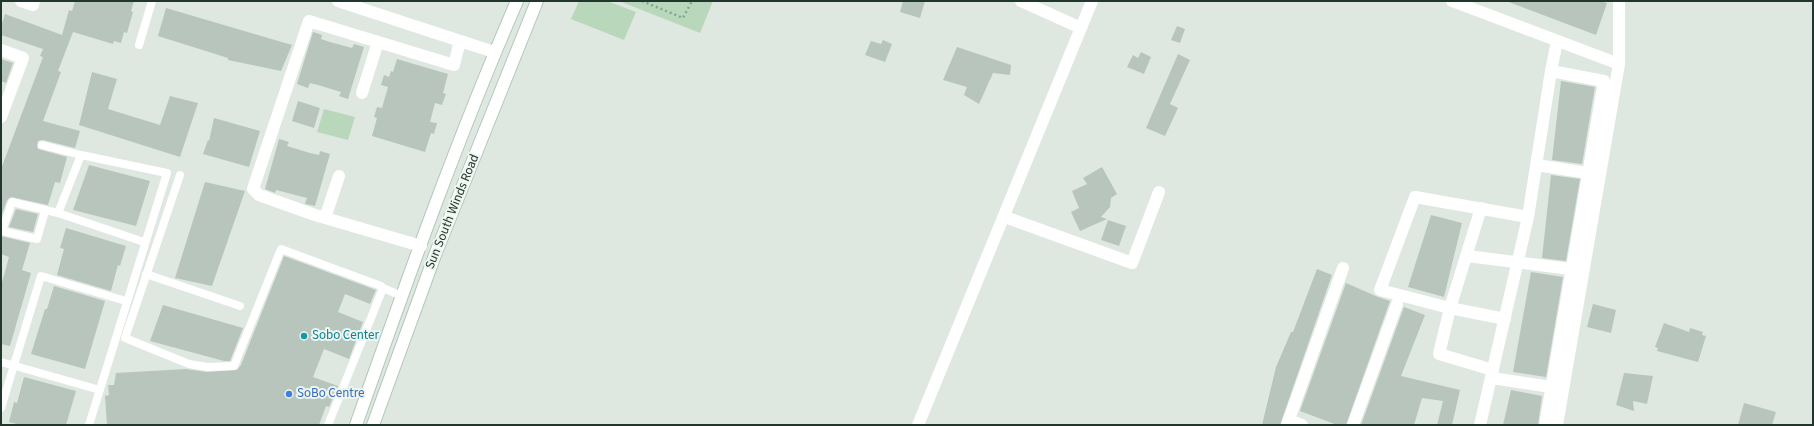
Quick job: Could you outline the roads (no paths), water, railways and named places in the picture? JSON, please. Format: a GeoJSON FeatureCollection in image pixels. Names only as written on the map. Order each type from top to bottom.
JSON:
{"type":"FeatureCollection","features":[{"type":"Feature","properties":{"kind":"street"},"geometry":{"type":"LineString","coordinates":[[21,1],[33,5],[34,1]]}},
{"type":"Feature","properties":{"kind":"street"},"geometry":{"type":"LineString","coordinates":[[338,1],[494,52]]}},
{"type":"Feature","properties":{"kind":"street"},"geometry":{"type":"LineString","coordinates":[[356,425],[402,296],[494,52],[517,1]]}},
{"type":"Feature","properties":{"kind":"street","name":"Sun South Winds Road"},"geometry":{"type":"LineString","coordinates":[[373,425],[435,255],[537,1]]}},
{"type":"Feature","properties":{"kind":"street"},"geometry":{"type":"LineString","coordinates":[[1021,1],[1081,28]]}},
{"type":"Feature","properties":{"kind":"street"},"geometry":{"type":"LineString","coordinates":[[918,425],[1005,217],[1092,1]]}},
{"type":"Feature","properties":{"kind":"street"},"geometry":{"type":"LineString","coordinates":[[1452,1],[1619,64]]}},
{"type":"Feature","properties":{"kind":"street"},"geometry":{"type":"LineString","coordinates":[[1557,425],[1619,64],[1615,2]]}},
{"type":"Feature","properties":{"kind":"street"},"geometry":{"type":"LineString","coordinates":[[421,246],[325,218],[259,195],[253,189],[309,21],[454,65],[460,41]]}},
{"type":"Feature","properties":{"kind":"street"},"geometry":{"type":"LineString","coordinates":[[1480,425],[1519,262],[1528,217],[1557,41]]}},
{"type":"Feature","properties":{"kind":"street"},"geometry":{"type":"LineString","coordinates":[[362,93],[378,42]]}},
{"type":"Feature","properties":{"kind":"street"},"geometry":{"type":"LineString","coordinates":[[1,50],[23,58],[1,117]]}},
{"type":"Feature","properties":{"kind":"street"},"geometry":{"type":"LineString","coordinates":[[1544,425],[1604,81],[1551,71]]}},
{"type":"Feature","properties":{"kind":"street"},"geometry":{"type":"LineString","coordinates":[[1536,165],[1588,173]]}},
{"type":"Feature","properties":{"kind":"street"},"geometry":{"type":"LineString","coordinates":[[325,218],[339,176]]}},
{"type":"Feature","properties":{"kind":"street"},"geometry":{"type":"LineString","coordinates":[[1005,217],[1132,263],[1160,192]]}},
{"type":"Feature","properties":{"kind":"street"},"geometry":{"type":"LineString","coordinates":[[1505,319],[1450,308],[1380,290],[1415,196],[1528,217]]}},
{"type":"Feature","properties":{"kind":"street"},"geometry":{"type":"LineString","coordinates":[[1481,208],[1450,308],[1439,354],[1492,374],[1551,387]]}},
{"type":"Feature","properties":{"kind":"street"},"geometry":{"type":"LineString","coordinates":[[1467,256],[1572,269]]}},
{"type":"Feature","properties":{"kind":"street"},"geometry":{"type":"LineString","coordinates":[[1302,425],[1288,423],[1344,268]]}},
{"type":"Feature","properties":{"kind":"street"},"geometry":{"type":"LineString","coordinates":[[1353,425],[1397,304]]}},
{"type":"Feature","properties":{"kind":"lane"},"geometry":{"type":"LineString","coordinates":[[139,46],[152,1]]}},
{"type":"Feature","properties":{"kind":"lane"},"geometry":{"type":"LineString","coordinates":[[42,145],[81,155],[167,173],[144,242],[89,425]]}},
{"type":"Feature","properties":{"kind":"lane"},"geometry":{"type":"LineString","coordinates":[[58,213],[81,155]]}},
{"type":"Feature","properties":{"kind":"lane"},"geometry":{"type":"LineString","coordinates":[[180,175],[125,338],[189,364],[207,367],[234,366],[281,249],[381,286],[402,296]]}},
{"type":"Feature","properties":{"kind":"lane"},"geometry":{"type":"LineString","coordinates":[[45,211],[37,239],[2,231],[12,202],[58,213],[144,242]]}},
{"type":"Feature","properties":{"kind":"lane"},"geometry":{"type":"LineString","coordinates":[[146,274],[240,306]]}},
{"type":"Feature","properties":{"kind":"lane"},"geometry":{"type":"LineString","coordinates":[[1,408],[41,276],[126,301]]}},
{"type":"Feature","properties":{"kind":"lane"},"geometry":{"type":"LineString","coordinates":[[328,425],[383,288]]}},
{"type":"Feature","properties":{"kind":"lane"},"geometry":{"type":"LineString","coordinates":[[1,362],[100,390]]}},
{"type":"Feature","properties":{"kind":"place","name":"Sobo Center"},"geometry":{"type":"Point","coordinates":[304,336]}},
{"type":"Feature","properties":{"kind":"place","name":"SoBo Centre"},"geometry":{"type":"Point","coordinates":[289,394]}}]}
